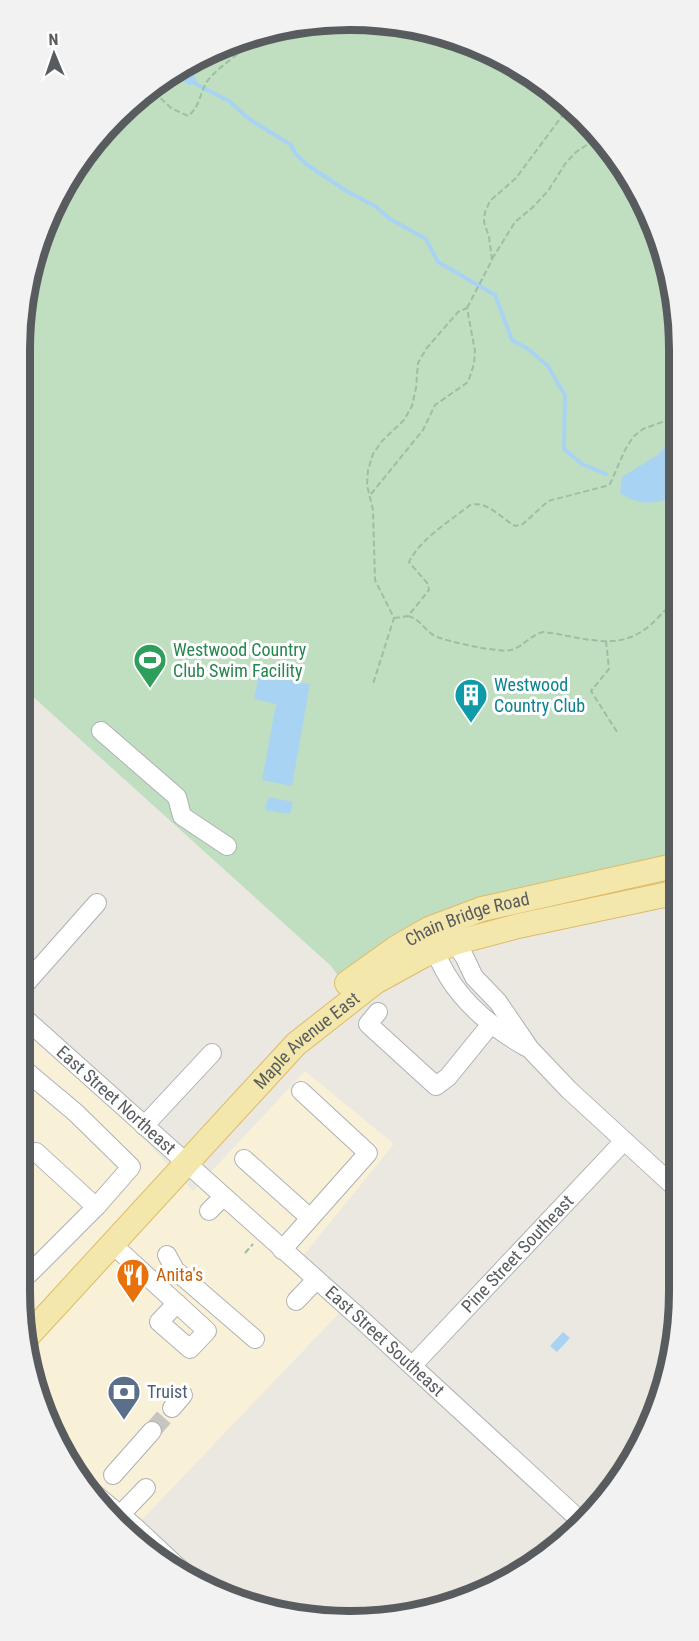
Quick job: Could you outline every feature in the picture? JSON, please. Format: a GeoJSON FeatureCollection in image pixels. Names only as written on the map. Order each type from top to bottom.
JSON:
{"type":"FeatureCollection","features":[{"type":"Feature","properties":{"kind":"main road","name":"Chain Bridge Road"},"geometry":{"type":"LineString","coordinates":[[439,941],[482,909],[669,867]]}},
{"type":"Feature","properties":{"kind":"main road","name":"Maple Avenue East"},"geometry":{"type":"LineString","coordinates":[[33,1331],[296,1044],[375,982],[439,941],[669,893]]}},
{"type":"Feature","properties":{"kind":"street"},"geometry":{"type":"LineString","coordinates":[[101,731],[177,797],[182,816],[226,846]]}},
{"type":"Feature","properties":{"kind":"street"},"geometry":{"type":"LineString","coordinates":[[30,979],[97,903]]}},
{"type":"Feature","properties":{"kind":"street"},"geometry":{"type":"LineString","coordinates":[[439,941],[455,986],[467,1001],[503,1034],[530,1049]]}},
{"type":"Feature","properties":{"kind":"street"},"geometry":{"type":"LineString","coordinates":[[439,941],[464,956],[474,977],[498,1002],[530,1049],[569,1090],[669,1182]]}},
{"type":"Feature","properties":{"kind":"street"},"geometry":{"type":"LineString","coordinates":[[378,1012],[368,1024],[436,1086],[448,1077],[491,1024]]}},
{"type":"Feature","properties":{"kind":"street","name":"East Street Northeast"},"geometry":{"type":"LineString","coordinates":[[30,1023],[186,1163]]}},
{"type":"Feature","properties":{"kind":"street"},"geometry":{"type":"LineString","coordinates":[[144,1126],[212,1053]]}},
{"type":"Feature","properties":{"kind":"street"},"geometry":{"type":"LineString","coordinates":[[30,1074],[76,1113],[131,1167],[96,1207],[30,1273]]}},
{"type":"Feature","properties":{"kind":"street"},"geometry":{"type":"LineString","coordinates":[[282,1250],[368,1153],[301,1091]]}},
{"type":"Feature","properties":{"kind":"street","name":"Pine Street Southeast"},"geometry":{"type":"LineString","coordinates":[[412,1366],[624,1141]]}},
{"type":"Feature","properties":{"kind":"street"},"geometry":{"type":"LineString","coordinates":[[36,1152],[96,1207]]}},
{"type":"Feature","properties":{"kind":"street"},"geometry":{"type":"LineString","coordinates":[[244,1159],[310,1218]]}},
{"type":"Feature","properties":{"kind":"street","name":"East Street Southeast"},"geometry":{"type":"LineString","coordinates":[[186,1163],[576,1516]]}},
{"type":"Feature","properties":{"kind":"street"},"geometry":{"type":"LineString","coordinates":[[209,1211],[223,1197]]}},
{"type":"Feature","properties":{"kind":"street"},"geometry":{"type":"LineString","coordinates":[[112,1244],[177,1303]]}},
{"type":"Feature","properties":{"kind":"street"},"geometry":{"type":"LineString","coordinates":[[167,1255],[175,1270],[255,1340]]}},
{"type":"Feature","properties":{"kind":"street"},"geometry":{"type":"LineString","coordinates":[[296,1301],[316,1280]]}},
{"type":"Feature","properties":{"kind":"street"},"geometry":{"type":"LineString","coordinates":[[113,1475],[152,1431]]}},
{"type":"Feature","properties":{"kind":"street"},"geometry":{"type":"LineString","coordinates":[[128,1521],[146,1488]]}},
{"type":"Feature","properties":{"kind":"path"},"geometry":{"type":"LineString","coordinates":[[157,95],[171,108],[188,116],[194,112],[207,82],[214,73],[244,48]]}},
{"type":"Feature","properties":{"kind":"path"},"geometry":{"type":"LineString","coordinates":[[492,260],[489,237],[484,222],[490,201],[516,178],[564,113]]}},
{"type":"Feature","properties":{"kind":"path"},"geometry":{"type":"LineString","coordinates":[[373,684],[394,618],[375,580],[373,510],[368,485],[368,470],[373,454],[382,441],[404,420],[412,406],[418,363],[426,349],[458,312],[467,308],[515,222],[548,190],[576,152],[592,142]]}},
{"type":"Feature","properties":{"kind":"path"},"geometry":{"type":"LineString","coordinates":[[370,494],[423,430],[435,405],[468,382],[474,364],[475,351],[467,308]]}},
{"type":"Feature","properties":{"kind":"path"},"geometry":{"type":"LineString","coordinates":[[408,616],[429,590],[428,584],[409,562],[412,556],[428,538],[470,505],[477,503],[485,505],[515,526],[523,524],[548,501],[610,484],[633,437],[643,429],[665,421],[669,417]]}},
{"type":"Feature","properties":{"kind":"path"},"geometry":{"type":"LineString","coordinates":[[394,618],[408,616],[416,618],[436,637],[493,649],[511,650],[533,634],[543,632],[606,641],[628,639],[644,631],[669,609]]}},
{"type":"Feature","properties":{"kind":"path"},"geometry":{"type":"LineString","coordinates":[[606,641],[609,669],[591,691],[617,732]]}},
{"type":"Feature","properties":{"kind":"path"},"geometry":{"type":"LineString","coordinates":[[245,1253],[254,1243]]}},
{"type":"Feature","properties":{"kind":"shaded area"},"geometry":{"type":"Polygon","coordinates":[[[30,1020],[193,1191],[305,1071],[394,1144],[297,1263],[346,1306],[135,1527],[109,1502],[73,1451],[54,1414],[36,1354],[30,1292],[30,1020]]]}},
{"type":"Feature","properties":{"kind":"green space","name":"Westwood Country Club"},"geometry":{"type":"Polygon","coordinates":[[[350,30],[412,36],[452,47],[491,63],[527,84],[560,109],[590,139],[615,172],[645,227],[663,287],[669,350],[669,867],[520,899],[345,985],[331,966],[30,694],[30,350],[36,287],[54,227],[73,190],[96,155],[139,109],[172,84],[227,54],[287,36],[350,30]]]}},
{"type":"Feature","properties":{"kind":"water"},"geometry":{"type":"Polygon","coordinates":[[[197,69],[194,76],[196,84],[189,85],[180,79],[197,69]]]}},
{"type":"Feature","properties":{"kind":"water"},"geometry":{"type":"Polygon","coordinates":[[[668,444],[669,498],[648,503],[620,493],[622,477],[659,454],[668,444]]]}},
{"type":"Feature","properties":{"kind":"water"},"geometry":{"type":"Polygon","coordinates":[[[259,674],[310,684],[292,786],[262,780],[276,704],[254,699],[259,674]]]}},
{"type":"Feature","properties":{"kind":"water"},"geometry":{"type":"Polygon","coordinates":[[[268,797],[293,802],[290,814],[265,810],[268,797]]]}},
{"type":"Feature","properties":{"kind":"water"},"geometry":{"type":"Polygon","coordinates":[[[563,1332],[570,1338],[557,1352],[550,1346],[563,1332]]]}},
{"type":"Feature","properties":{"kind":"waterway"},"geometry":{"type":"LineString","coordinates":[[194,79],[196,84],[229,101],[249,119],[291,145],[295,153],[306,164],[348,192],[375,206],[390,219],[426,239],[438,262],[495,295],[512,340],[528,349],[547,365],[565,395],[564,449],[582,464],[606,474]]}},
{"type":"Feature","properties":{"kind":"tunnel"},"geometry":{"type":"LineString","coordinates":[[152,1431],[172,1408]]}},
{"type":"Feature","properties":{"kind":"place","name":"Westwood Country Club Swim Facility"},"geometry":{"type":"Point","coordinates":[150,689]}},
{"type":"Feature","properties":{"kind":"place","name":"Westwood Country Club"},"geometry":{"type":"Point","coordinates":[471,724]}},
{"type":"Feature","properties":{"kind":"place","name":"Anita's"},"geometry":{"type":"Point","coordinates":[133,1304]}},
{"type":"Feature","properties":{"kind":"place","name":"Truist"},"geometry":{"type":"Point","coordinates":[124,1421]}}]}
